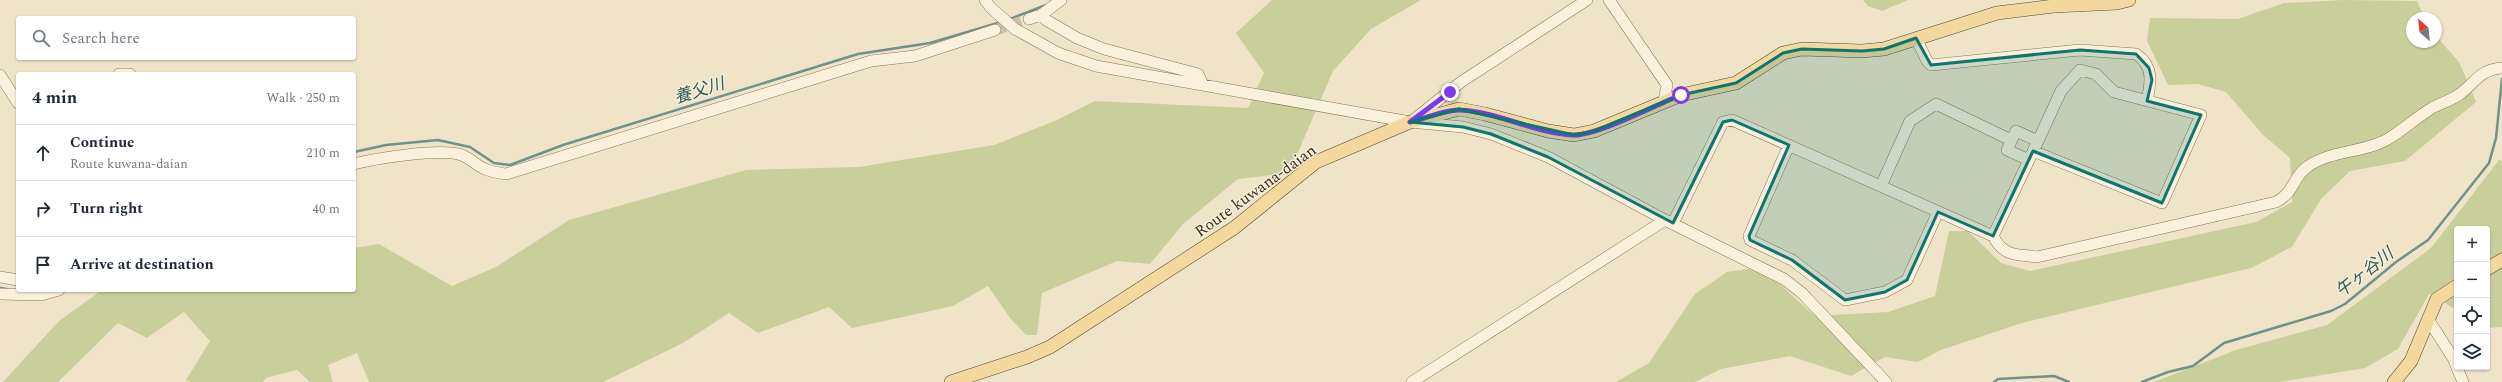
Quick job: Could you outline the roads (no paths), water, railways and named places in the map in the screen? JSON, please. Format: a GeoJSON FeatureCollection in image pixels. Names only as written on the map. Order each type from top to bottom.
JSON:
{"type":"FeatureCollection","features":[{"type":"Feature","properties":{"kind":"main road","name":"Route kuwana-daian"},"geometry":{"type":"LineString","coordinates":[[951,382],[1027,357],[1050,347],[1234,228],[1316,162],[1410,122],[1459,109],[1485,114],[1548,131],[1574,135],[1594,131],[1664,101],[1736,83],[1783,53],[1802,49],[1877,49],[1997,13],[2054,6],[2117,3],[2129,0]]}},
{"type":"Feature","properties":{"kind":"main road"},"geometry":{"type":"LineString","coordinates":[[2490,267],[2502,260]]}},
{"type":"Feature","properties":{"kind":"main road"},"geometry":{"type":"LineString","coordinates":[[2394,382],[2411,361],[2437,299],[2454,288]]}},
{"type":"Feature","properties":{"kind":"street"},"geometry":{"type":"LineString","coordinates":[[985,0],[1001,17],[1025,36],[1070,58],[1096,66],[1410,122],[1463,127],[1491,134],[1548,157],[1669,221],[1784,279],[1802,293],[1886,382]]}},
{"type":"Feature","properties":{"kind":"street"},"geometry":{"type":"LineString","coordinates":[[1030,19],[1041,15],[1061,0]]}},
{"type":"Feature","properties":{"kind":"street"},"geometry":{"type":"LineString","coordinates":[[1410,122],[1462,82],[1587,0]]}},
{"type":"Feature","properties":{"kind":"street"},"geometry":{"type":"LineString","coordinates":[[1609,0],[1667,85],[1664,101]]}},
{"type":"Feature","properties":{"kind":"street"},"geometry":{"type":"LineString","coordinates":[[1041,15],[1046,20],[1087,42],[1198,74],[1198,84]]}},
{"type":"Feature","properties":{"kind":"street"},"geometry":{"type":"LineString","coordinates":[[356,163],[378,157],[437,153],[458,154],[469,158],[486,170],[506,174],[871,61],[915,56],[995,30]]}},
{"type":"Feature","properties":{"kind":"street"},"geometry":{"type":"LineString","coordinates":[[1916,38],[1927,61],[1931,65],[2080,50],[2136,54],[2143,58],[2149,68],[2152,80],[2147,101]]}},
{"type":"Feature","properties":{"kind":"street"},"geometry":{"type":"LineString","coordinates":[[1412,382],[1669,221],[1723,122],[1732,120],[1993,236],[1999,247],[2007,253],[2037,257],[2276,202],[2287,196],[2299,176],[2308,167],[2325,159],[2386,140],[2431,108],[2459,95],[2476,77],[2488,70],[2499,69]]}},
{"type":"Feature","properties":{"kind":"street"},"geometry":{"type":"LineString","coordinates":[[1993,236],[2033,151],[2061,91],[2080,70],[2096,74],[2114,92],[2201,114],[2162,202],[2033,151],[2007,150],[2016,131],[2033,151]]}},
{"type":"Feature","properties":{"kind":"street"},"geometry":{"type":"LineString","coordinates":[[0,75],[16,100]]}},
{"type":"Feature","properties":{"kind":"street"},"geometry":{"type":"LineString","coordinates":[[1881,186],[1910,121],[1936,104],[2011,140]]}},
{"type":"Feature","properties":{"kind":"street"},"geometry":{"type":"LineString","coordinates":[[1789,145],[1749,236],[1750,240],[1792,260],[1845,300],[1885,292],[1907,280],[1938,212]]}},
{"type":"Feature","properties":{"kind":"street"},"geometry":{"type":"LineString","coordinates":[[0,277],[16,280]]}},
{"type":"Feature","properties":{"kind":"street"},"geometry":{"type":"LineString","coordinates":[[0,294],[41,295],[52,292]]}},
{"type":"Feature","properties":{"kind":"street"},"geometry":{"type":"LineString","coordinates":[[2428,319],[2453,358],[2463,382]]}},
{"type":"Feature","properties":{"kind":"waterway","name":"養父川"},"geometry":{"type":"LineString","coordinates":[[1010,19],[1046,5]]}},
{"type":"Feature","properties":{"kind":"waterway","name":"養父川"},"geometry":{"type":"LineString","coordinates":[[356,152],[386,145],[438,140],[470,147],[494,163],[510,165],[563,145],[858,54],[930,43],[1001,22]]}},
{"type":"Feature","properties":{"kind":"waterway","name":"午ヶ谷川"},"geometry":{"type":"LineString","coordinates":[[2142,382],[2168,372],[2193,366],[2224,343],[2331,311],[2345,304],[2396,262],[2428,240],[2489,163],[2496,138],[2502,79]]}},
{"type":"Feature","properties":{"kind":"waterway","name":"養父川"},"geometry":{"type":"LineString","coordinates":[[0,288],[7,289]]}},
{"type":"Feature","properties":{"kind":"waterway","name":"午ヶ谷川"},"geometry":{"type":"LineString","coordinates":[[1994,382],[1998,379],[2054,376],[2069,382]]}},
{"type":"Feature","properties":{"kind":"tunnel"},"geometry":{"type":"LineString","coordinates":[[995,30],[1029,19]]}}]}
